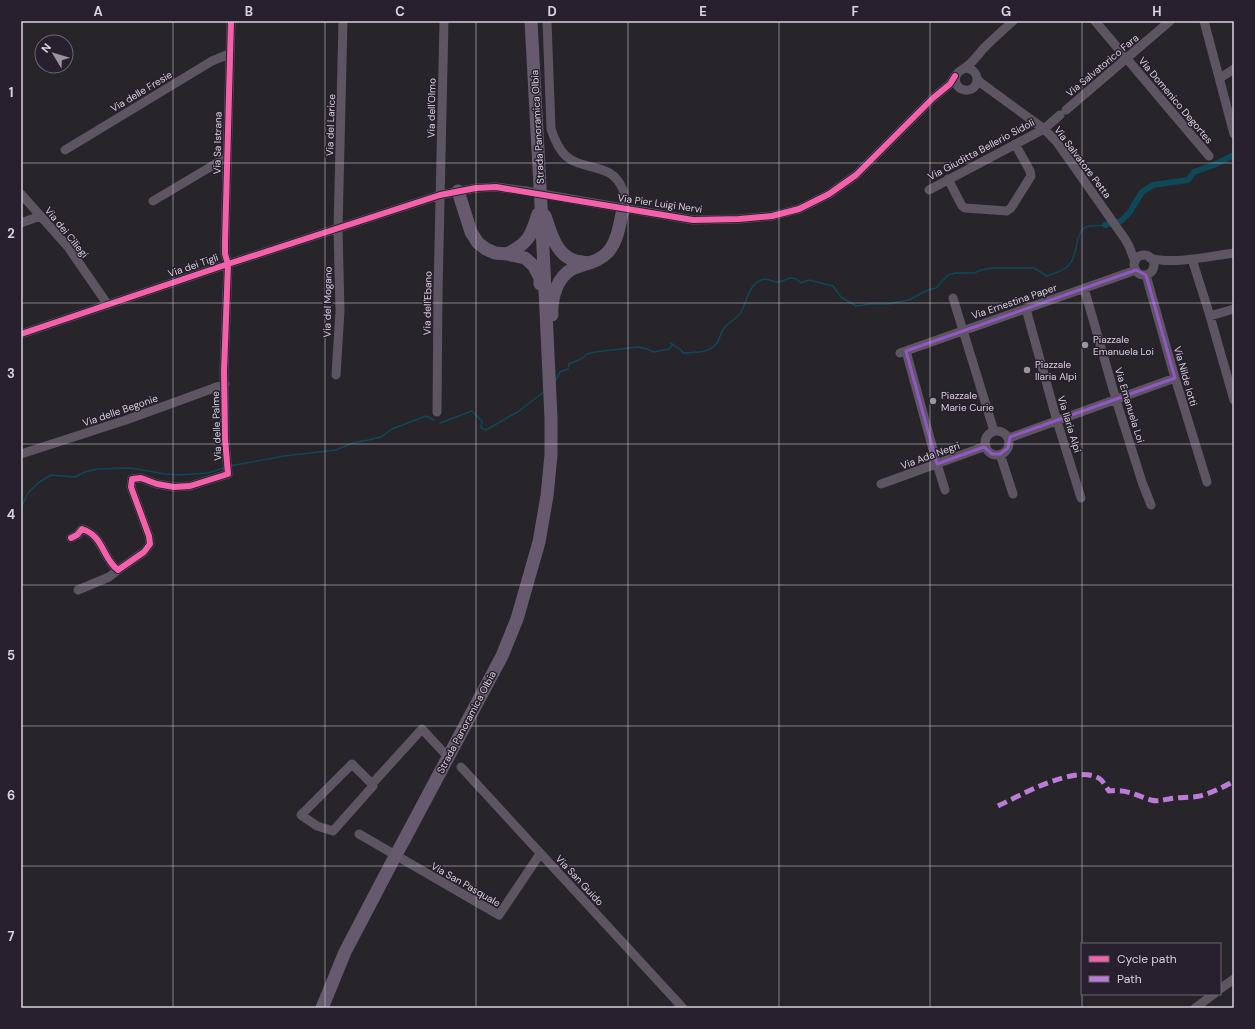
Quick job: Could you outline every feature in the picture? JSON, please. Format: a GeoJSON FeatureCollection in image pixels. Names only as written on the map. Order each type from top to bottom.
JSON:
{"type":"FeatureCollection","features":[{"type":"Feature","properties":{"kind":"highway","name":"Strada Panoramica Olbia"},"geometry":{"type":"LineString","coordinates":[[322,1008],[345,952],[502,656],[517,619],[539,542],[547,496],[551,455],[551,418],[531,21]]}},
{"type":"Feature","properties":{"kind":"highway"},"geometry":{"type":"LineString","coordinates":[[458,191],[470,232],[478,243],[495,253],[525,258],[534,266],[540,278],[541,321],[547,334]]}},
{"type":"Feature","properties":{"kind":"highway"},"geometry":{"type":"LineString","coordinates":[[507,254],[520,247],[528,239],[534,227],[541,205]]}},
{"type":"Feature","properties":{"kind":"highway"},"geometry":{"type":"LineString","coordinates":[[541,205],[556,245],[563,254],[573,260],[589,264]]}},
{"type":"Feature","properties":{"kind":"highway"},"geometry":{"type":"LineString","coordinates":[[548,350],[554,339],[552,312],[555,293],[562,277],[572,269],[600,259],[608,252],[613,245],[623,209]]}},
{"type":"Feature","properties":{"kind":"street","name":"Via Sa Istrana"},"geometry":{"type":"LineString","coordinates":[[228,264],[225,254],[225,241],[231,21]]}},
{"type":"Feature","properties":{"kind":"street","name":"Via del Larice"},"geometry":{"type":"LineString","coordinates":[[338,229],[343,21]]}},
{"type":"Feature","properties":{"kind":"street","name":"Via dell'Olmo"},"geometry":{"type":"LineString","coordinates":[[440,195],[444,21]]}},
{"type":"Feature","properties":{"kind":"street"},"geometry":{"type":"LineString","coordinates":[[546,21],[551,129],[555,142],[566,156],[572,160],[578,163],[603,169],[614,176],[623,191],[623,209]]}},
{"type":"Feature","properties":{"kind":"street"},"geometry":{"type":"LineString","coordinates":[[969,69],[977,75],[973,88],[967,90],[960,88],[956,83],[956,76],[959,71],[969,69],[985,48],[1013,21]]}},
{"type":"Feature","properties":{"kind":"street","name":"Via Domenico Degortes"},"geometry":{"type":"LineString","coordinates":[[1095,21],[1209,156]]}},
{"type":"Feature","properties":{"kind":"street","name":"Via Salvatorico Fara"},"geometry":{"type":"LineString","coordinates":[[1044,128],[1170,21]]}},
{"type":"Feature","properties":{"kind":"street"},"geometry":{"type":"LineString","coordinates":[[1204,21],[1234,134]]}},
{"type":"Feature","properties":{"kind":"street","name":"Via delle Fresie"},"geometry":{"type":"LineString","coordinates":[[65,150],[212,61],[229,54]]}},
{"type":"Feature","properties":{"kind":"street"},"geometry":{"type":"LineString","coordinates":[[1220,78],[1234,70]]}},
{"type":"Feature","properties":{"kind":"street","name":"Via Pier Luigi Nervi"},"geometry":{"type":"LineString","coordinates":[[440,195],[476,188],[496,187],[693,220],[739,219],[772,216],[798,209],[829,194],[856,175],[933,98],[950,84],[956,76]]}},
{"type":"Feature","properties":{"kind":"street","name":"Via Salvatore Petta"},"geometry":{"type":"LineString","coordinates":[[976,82],[1044,128],[1056,141],[1125,239],[1129,246],[1135,266]]}},
{"type":"Feature","properties":{"kind":"street","name":"Via Pier Luigi Nervi"},"geometry":{"type":"LineString","coordinates":[[933,98],[944,92],[960,88]]}},
{"type":"Feature","properties":{"kind":"street","name":"Via Giuditta Bellerio Sidoli"},"geometry":{"type":"LineString","coordinates":[[929,190],[1044,128]]}},
{"type":"Feature","properties":{"kind":"street"},"geometry":{"type":"LineString","coordinates":[[948,180],[962,206],[965,208],[1007,211],[1011,208],[1031,176],[1030,171],[1015,144]]}},
{"type":"Feature","properties":{"kind":"street"},"geometry":{"type":"LineString","coordinates":[[153,201],[222,160],[227,159]]}},
{"type":"Feature","properties":{"kind":"street","name":"Via dei Ciliegi"},"geometry":{"type":"LineString","coordinates":[[21,194],[68,247],[108,305]]}},
{"type":"Feature","properties":{"kind":"street","name":"Via dei Tigli"},"geometry":{"type":"LineString","coordinates":[[21,334],[228,264],[440,195]]}},
{"type":"Feature","properties":{"kind":"street","name":"Via dell'Ebano"},"geometry":{"type":"LineString","coordinates":[[437,412],[440,195]]}},
{"type":"Feature","properties":{"kind":"street"},"geometry":{"type":"LineString","coordinates":[[21,223],[40,216]]}},
{"type":"Feature","properties":{"kind":"street","name":"Via del Mogano"},"geometry":{"type":"LineString","coordinates":[[336,375],[340,311],[338,229]]}},
{"type":"Feature","properties":{"kind":"street","name":"Via Salvatore Petta"},"geometry":{"type":"LineString","coordinates":[[1125,239],[1148,257],[1166,261],[1234,253]]}},
{"type":"Feature","properties":{"kind":"street"},"geometry":{"type":"LineString","coordinates":[[1149,272],[1154,263],[1148,257],[1139,258],[1135,266],[1139,273],[1149,272],[1160,263],[1166,261]]}},
{"type":"Feature","properties":{"kind":"street"},"geometry":{"type":"LineString","coordinates":[[1192,259],[1224,362],[1234,400]]}},
{"type":"Feature","properties":{"kind":"street","name":"Via delle Palme"},"geometry":{"type":"LineString","coordinates":[[118,570],[144,552],[150,544],[149,536],[131,486],[132,479],[141,478],[174,488],[190,486],[228,474],[225,438],[224,371],[228,264]]}},
{"type":"Feature","properties":{"kind":"street","name":"Via Ernestina Paper"},"geometry":{"type":"LineString","coordinates":[[937,464],[903,352],[1084,288],[1135,266]]}},
{"type":"Feature","properties":{"kind":"street","name":"Via Nilde Iotti"},"geometry":{"type":"LineString","coordinates":[[1149,272],[1175,378],[1206,482]]}},
{"type":"Feature","properties":{"kind":"street","name":"Via Emanuela Loi"},"geometry":{"type":"LineString","coordinates":[[1084,288],[1116,400],[1151,506]]}},
{"type":"Feature","properties":{"kind":"street"},"geometry":{"type":"LineString","coordinates":[[954,298],[994,431]]}},
{"type":"Feature","properties":{"kind":"street","name":"Via Ilaria Alpi"},"geometry":{"type":"LineString","coordinates":[[1026,309],[1057,421],[1082,498]]}},
{"type":"Feature","properties":{"kind":"street"},"geometry":{"type":"LineString","coordinates":[[1210,316],[1234,309]]}},
{"type":"Feature","properties":{"kind":"street"},"geometry":{"type":"LineString","coordinates":[[1224,362],[1234,360]]}},
{"type":"Feature","properties":{"kind":"street"},"geometry":{"type":"LineString","coordinates":[[1008,437],[1008,448],[1004,453],[992,454],[988,451],[985,442],[986,437],[994,431],[1000,431],[1008,437],[1012,437],[1175,378]]}},
{"type":"Feature","properties":{"kind":"street","name":"Via delle Begonie"},"geometry":{"type":"LineString","coordinates":[[21,454],[126,420],[225,384]]}},
{"type":"Feature","properties":{"kind":"street","name":"Via Ada Negri"},"geometry":{"type":"LineString","coordinates":[[881,484],[986,446]]}},
{"type":"Feature","properties":{"kind":"street"},"geometry":{"type":"LineString","coordinates":[[1000,454],[1013,494]]}},
{"type":"Feature","properties":{"kind":"street"},"geometry":{"type":"LineString","coordinates":[[937,464],[945,490]]}},
{"type":"Feature","properties":{"kind":"street"},"geometry":{"type":"LineString","coordinates":[[71,538],[77,535],[82,529],[88,531],[98,539],[112,565],[118,570],[109,577],[78,590]]}},
{"type":"Feature","properties":{"kind":"street"},"geometry":{"type":"LineString","coordinates":[[372,784],[352,764],[301,815],[317,826],[333,831],[373,786],[372,784],[422,729],[448,757]]}},
{"type":"Feature","properties":{"kind":"street","name":"Via San Guido"},"geometry":{"type":"LineString","coordinates":[[461,767],[681,1007]]}},
{"type":"Feature","properties":{"kind":"street","name":"Via San Pasquale"},"geometry":{"type":"LineString","coordinates":[[358,834],[499,915],[540,854]]}},
{"type":"Feature","properties":{"kind":"street"},"geometry":{"type":"LineString","coordinates":[[1221,989],[1234,979]]}},
{"type":"Feature","properties":{"kind":"street"},"geometry":{"type":"LineString","coordinates":[[1197,1008],[1213,995]]}},
{"type":"Feature","properties":{"kind":"highlighted area"},"geometry":{"type":"Polygon","coordinates":[[[1136,270],[1146,275],[1175,378],[1010,437],[1008,448],[1000,454],[992,454],[984,447],[937,464],[906,351],[1136,270]]]}},
{"type":"Feature","properties":{"kind":"waterway"},"geometry":{"type":"LineString","coordinates":[[1105,225],[1121,221],[1130,212],[1142,192],[1153,185],[1188,180],[1194,172],[1216,164],[1234,155]]}},
{"type":"Feature","properties":{"kind":"waterway"},"geometry":{"type":"LineString","coordinates":[[555,382],[560,372],[568,369],[569,364],[581,359],[587,354],[595,352],[638,347],[654,352],[669,349],[672,346],[671,343],[683,353],[706,351],[714,347],[722,330],[739,314],[753,286],[764,279],[779,282],[793,278],[801,283],[809,280],[833,286],[841,297],[856,306],[888,304],[909,300],[928,290],[936,288],[948,275],[955,273],[974,273],[993,268],[1034,268],[1047,276],[1062,270],[1072,261],[1082,229],[1088,226],[1105,225]]}},
{"type":"Feature","properties":{"kind":"waterway"},"geometry":{"type":"LineString","coordinates":[[440,423],[472,411],[482,421],[481,428],[486,430],[519,411],[545,391]]}},
{"type":"Feature","properties":{"kind":"waterway"},"geometry":{"type":"LineString","coordinates":[[230,466],[284,456],[336,450],[352,443],[381,437],[392,429],[426,416],[434,420]]}},
{"type":"Feature","properties":{"kind":"waterway"},"geometry":{"type":"LineString","coordinates":[[21,508],[28,493],[38,483],[51,475],[75,477],[85,472],[97,469],[131,468],[178,475],[208,473],[224,468]]}},
{"type":"Feature","properties":{"kind":"marked path"},"geometry":{"type":"LineString","coordinates":[[998,806],[1049,782],[1078,775],[1090,775],[1100,779],[1109,791],[1126,792],[1156,801],[1200,796],[1217,790],[1234,781]]}},
{"type":"Feature","properties":{"kind":"cycle path"},"geometry":{"type":"LineString","coordinates":[[71,538],[77,535],[82,529],[89,532],[99,542],[109,560],[118,570],[144,552],[150,544],[149,536],[131,487],[132,479],[141,478],[157,484],[174,487],[190,486],[228,474],[225,439],[224,371],[228,264],[225,254],[225,241],[231,21]]}},
{"type":"Feature","properties":{"kind":"cycle path"},"geometry":{"type":"LineString","coordinates":[[21,334],[228,264],[440,195],[476,188],[496,187],[693,220],[739,219],[772,216],[799,209],[829,194],[856,175],[933,98],[950,84],[955,76]]}},
{"type":"Feature","properties":{"kind":"place","name":"Piazzale Emanuela Loi"},"geometry":{"type":"Point","coordinates":[1085,345]}},
{"type":"Feature","properties":{"kind":"place","name":"Piazzale Ilaria Alpi"},"geometry":{"type":"Point","coordinates":[1027,370]}},
{"type":"Feature","properties":{"kind":"place","name":"Piazzale Marie Curie"},"geometry":{"type":"Point","coordinates":[933,401]}}]}
